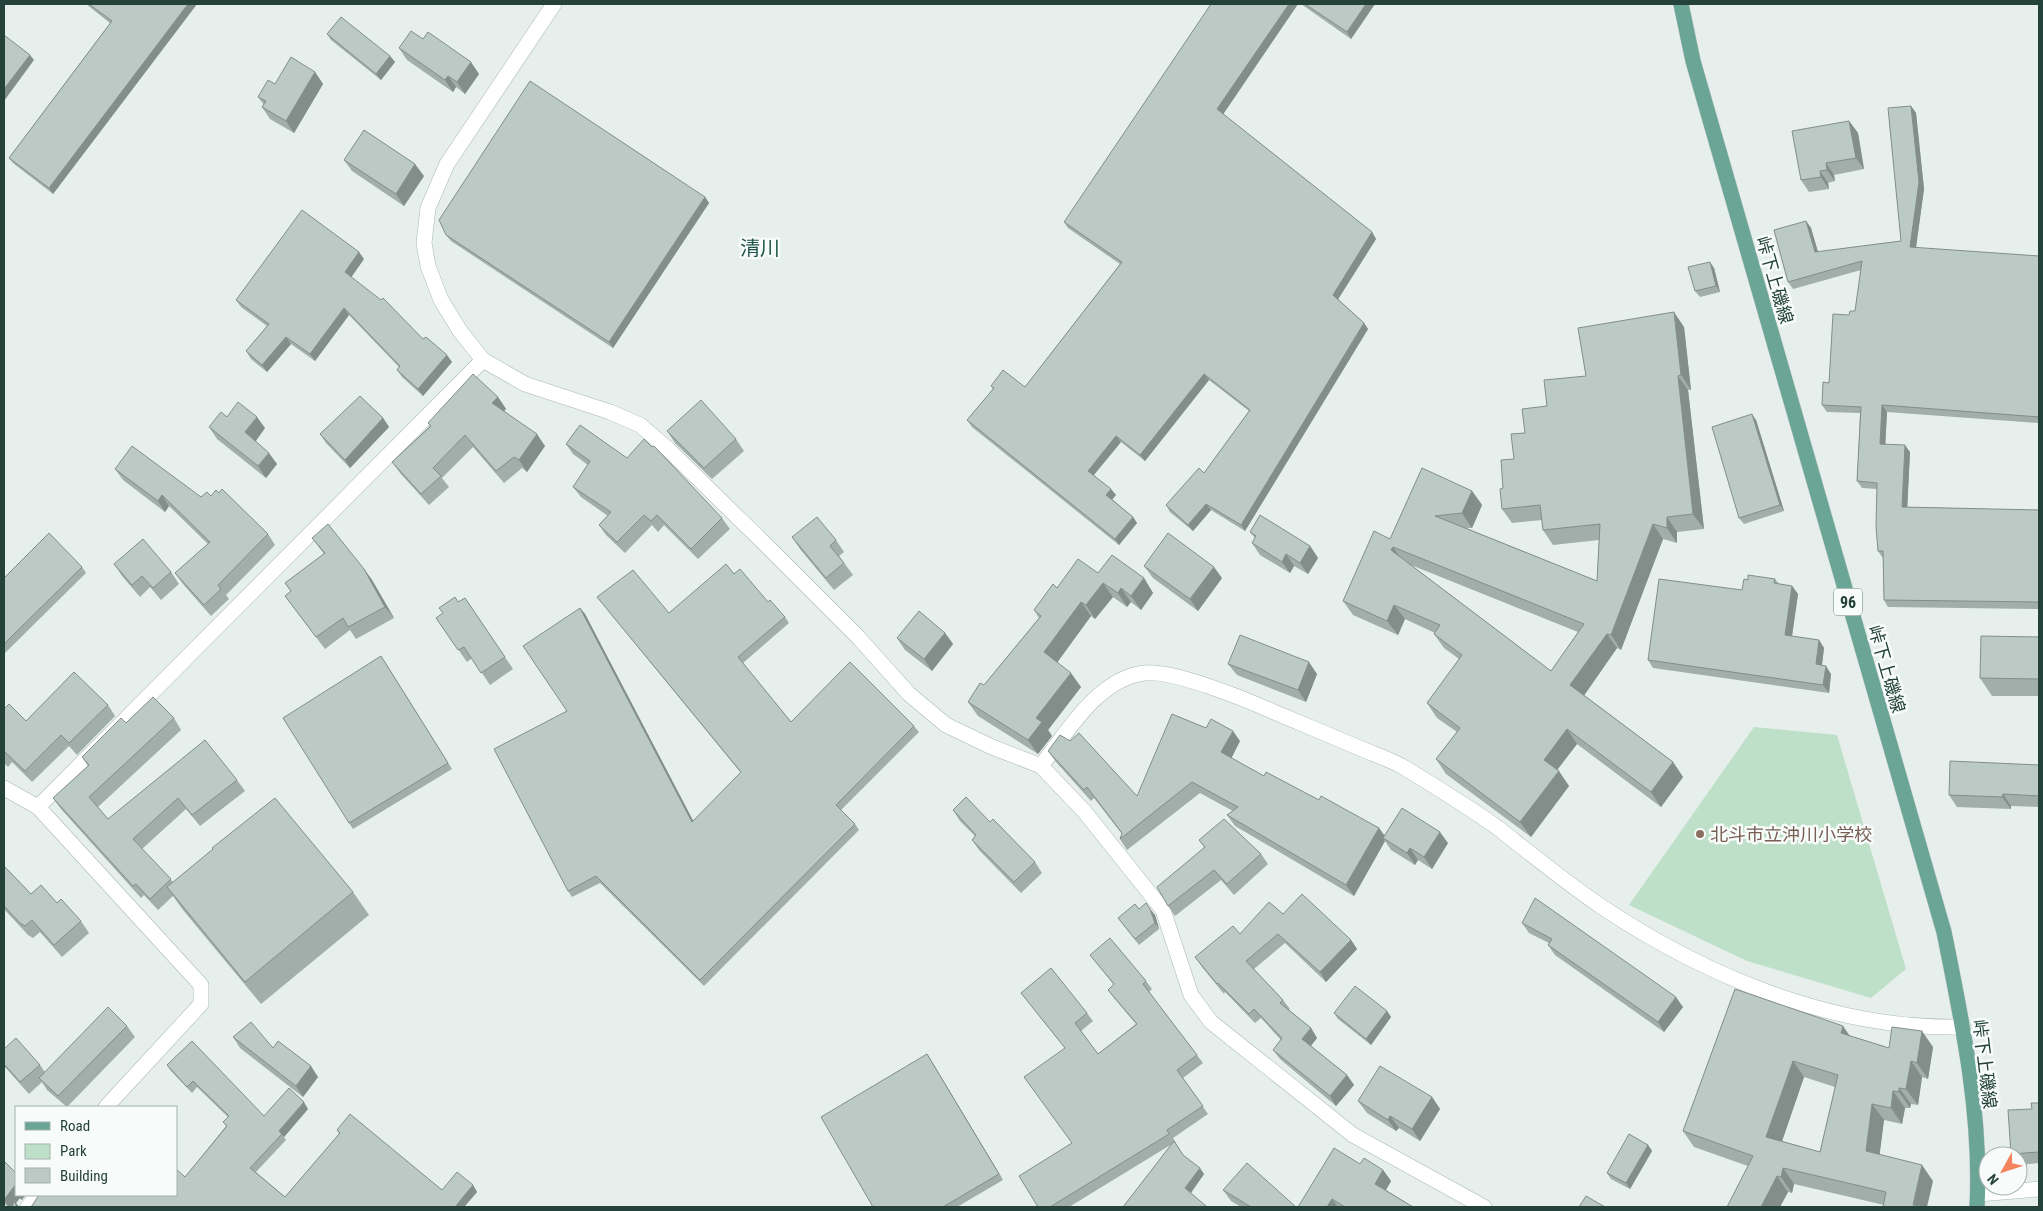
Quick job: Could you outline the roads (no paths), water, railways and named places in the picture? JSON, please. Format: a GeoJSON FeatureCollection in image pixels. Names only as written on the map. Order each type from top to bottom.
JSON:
{"type":"FeatureCollection","features":[{"type":"Feature","properties":{"kind":"main road","name":"峠下上磯線"},"geometry":{"type":"LineString","coordinates":[[1681,4],[1693,62],[1944,932],[1963,1027],[1976,1140],[1977,1201]]}},
{"type":"Feature","properties":{"kind":"street"},"geometry":{"type":"LineString","coordinates":[[554,4],[447,164],[428,208],[424,244],[428,266],[441,300],[460,331],[483,360],[525,384],[610,412],[640,425],[668,449],[769,548],[858,637],[909,694],[931,713],[946,725],[992,747],[1041,766],[1084,811],[1163,910],[1191,995],[1211,1022],[1352,1135],[1484,1207]]}},
{"type":"Feature","properties":{"kind":"street"},"geometry":{"type":"LineString","coordinates":[[38,807],[483,360]]}},
{"type":"Feature","properties":{"kind":"street"},"geometry":{"type":"LineString","coordinates":[[1041,766],[1098,696],[1120,680],[1145,672],[1184,679],[1247,700],[1402,766],[1495,826],[1599,905],[1686,957],[1733,980],[1803,1004],[1858,1017],[1929,1028],[1963,1027]]}},
{"type":"Feature","properties":{"kind":"street"},"geometry":{"type":"LineString","coordinates":[[4,788],[38,807],[200,985],[201,1004],[107,1106]]}},
{"type":"Feature","properties":{"kind":"street"},"geometry":{"type":"LineString","coordinates":[[1977,1201],[2039,1189]]}},
{"type":"Feature","properties":{"kind":"street"},"geometry":{"type":"LineString","coordinates":[[28,1207],[36,1196]]}},
{"type":"Feature","properties":{"kind":"place","name":"北斗市立沖川小学校"},"geometry":{"type":"Point","coordinates":[1700,834]}},
{"type":"Feature","properties":{"kind":"district","name":"清川"},"geometry":{"type":"Point","coordinates":[760,248]}}]}
